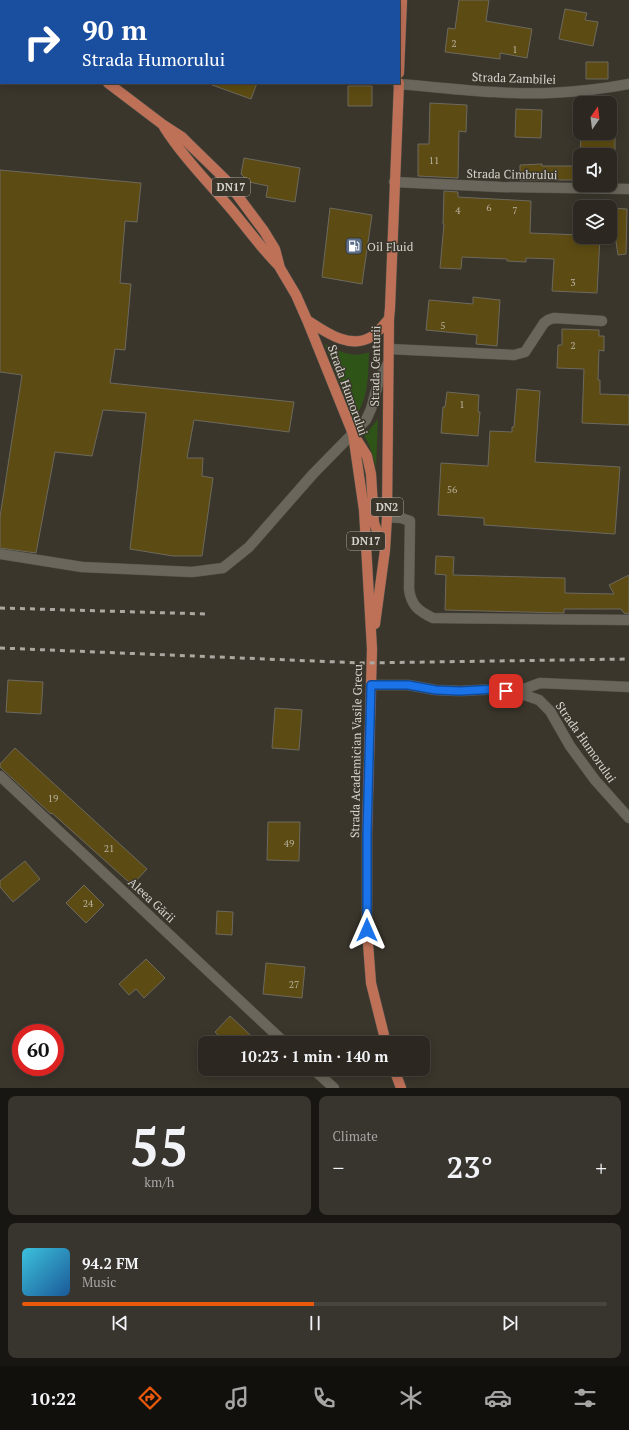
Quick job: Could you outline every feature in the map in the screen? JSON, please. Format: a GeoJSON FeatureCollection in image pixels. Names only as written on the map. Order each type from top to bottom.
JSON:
{"type":"FeatureCollection","features":[{"type":"Feature","properties":{"kind":"main road"},"geometry":{"type":"LineString","coordinates":[[400,49],[402,0]]}},
{"type":"Feature","properties":{"kind":"main road","name":"Strada Humorului"},"geometry":{"type":"LineString","coordinates":[[109,84],[162,124],[182,137],[226,180],[264,231],[275,249],[280,268]]}},
{"type":"Feature","properties":{"kind":"main road","name":"Strada Centurii"},"geometry":{"type":"LineString","coordinates":[[372,649],[385,550],[388,319],[390,308],[398,84]]}},
{"type":"Feature","properties":{"kind":"main road","name":"Strada Humorului"},"geometry":{"type":"LineString","coordinates":[[162,124],[174,143],[280,268],[296,295],[307,320],[353,434],[364,510],[372,649]]}},
{"type":"Feature","properties":{"kind":"main road"},"geometry":{"type":"LineString","coordinates":[[307,320],[329,334],[341,339],[353,341],[371,337],[388,319]]}},
{"type":"Feature","properties":{"kind":"main road"},"geometry":{"type":"LineString","coordinates":[[353,434],[366,456],[371,474],[374,523],[385,550]]}},
{"type":"Feature","properties":{"kind":"main road","name":"Strada Academician Vasile Grecu"},"geometry":{"type":"LineString","coordinates":[[372,649],[367,834],[367,930],[371,983],[384,1036]]}},
{"type":"Feature","properties":{"kind":"main road"},"geometry":{"type":"LineString","coordinates":[[397,1076],[401,1088]]}},
{"type":"Feature","properties":{"kind":"street","name":"Strada Zambilei"},"geometry":{"type":"LineString","coordinates":[[400,83],[521,93],[550,93],[590,90],[629,84]]}},
{"type":"Feature","properties":{"kind":"street","name":"Strada Cimbrului"},"geometry":{"type":"LineString","coordinates":[[394,182],[502,187],[629,189]]}},
{"type":"Feature","properties":{"kind":"street"},"geometry":{"type":"LineString","coordinates":[[388,349],[514,355],[525,352],[548,320],[554,318],[602,321]]}},
{"type":"Feature","properties":{"kind":"street"},"geometry":{"type":"LineString","coordinates":[[0,554],[82,566],[192,572],[223,568],[249,547],[334,451],[366,420],[371,409],[379,380],[388,363]]}},
{"type":"Feature","properties":{"kind":"street"},"geometry":{"type":"LineString","coordinates":[[386,518],[401,518],[410,521],[410,596],[416,607],[433,618],[629,620]]}},
{"type":"Feature","properties":{"kind":"street"},"geometry":{"type":"LineString","coordinates":[[516,692],[540,684],[629,687]]}},
{"type":"Feature","properties":{"kind":"street","name":"Strada Humorului"},"geometry":{"type":"LineString","coordinates":[[371,685],[408,685],[436,690],[460,691],[496,689],[516,692],[539,700],[550,711],[570,746],[595,780],[629,818]]}},
{"type":"Feature","properties":{"kind":"street","name":"Aleea Gării"},"geometry":{"type":"LineString","coordinates":[[0,776],[278,1036]]}},
{"type":"Feature","properties":{"kind":"street"},"geometry":{"type":"LineString","coordinates":[[321,1076],[334,1088]]}},
{"type":"Feature","properties":{"kind":"green space"},"geometry":{"type":"Polygon","coordinates":[[[325,344],[346,353],[357,355],[369,352],[367,388],[362,404],[353,421],[325,344]]]}},
{"type":"Feature","properties":{"kind":"green space"},"geometry":{"type":"Polygon","coordinates":[[[378,419],[376,467],[368,442],[363,434],[370,429],[378,419]]]}},
{"type":"Feature","properties":{"kind":"building"},"geometry":{"type":"Polygon","coordinates":[[[459,0],[489,0],[486,21],[532,29],[527,58],[500,53],[500,59],[445,52],[448,28],[455,29],[459,0]]]}},
{"type":"Feature","properties":{"kind":"building"},"geometry":{"type":"Polygon","coordinates":[[[565,9],[587,13],[585,20],[598,22],[593,46],[559,39],[565,9]]]}},
{"type":"Feature","properties":{"kind":"building"},"geometry":{"type":"Polygon","coordinates":[[[586,62],[608,62],[608,79],[586,79],[586,62]]]}},
{"type":"Feature","properties":{"kind":"building"},"geometry":{"type":"Polygon","coordinates":[[[212,84],[257,84],[251,99],[212,84]]]}},
{"type":"Feature","properties":{"kind":"building"},"geometry":{"type":"Polygon","coordinates":[[[348,86],[372,86],[372,106],[348,106],[348,86]]]}},
{"type":"Feature","properties":{"kind":"building"},"geometry":{"type":"Polygon","coordinates":[[[430,103],[467,105],[466,132],[459,131],[458,178],[418,176],[418,144],[429,144],[430,103]]]}},
{"type":"Feature","properties":{"kind":"building"},"geometry":{"type":"Polygon","coordinates":[[[516,109],[542,110],[541,138],[515,137],[516,109]]]}},
{"type":"Feature","properties":{"kind":"building"},"geometry":{"type":"Polygon","coordinates":[[[581,140],[615,140],[615,148],[580,148],[581,140]]]}},
{"type":"Feature","properties":{"kind":"building"},"geometry":{"type":"Polygon","coordinates":[[[244,158],[300,168],[295,202],[266,197],[268,186],[249,182],[241,174],[244,158]]]}},
{"type":"Feature","properties":{"kind":"building"},"geometry":{"type":"Polygon","coordinates":[[[542,164],[542,166],[573,166],[573,180],[520,180],[520,165],[542,164]]]}},
{"type":"Feature","properties":{"kind":"building"},"geometry":{"type":"Polygon","coordinates":[[[0,170],[141,183],[137,222],[125,221],[120,283],[131,284],[125,350],[115,349],[110,383],[294,402],[289,432],[194,420],[187,458],[203,458],[202,476],[213,478],[202,556],[173,556],[130,549],[146,413],[103,410],[92,456],[55,452],[36,553],[0,548],[0,517],[22,375],[0,372],[0,170]]]}},
{"type":"Feature","properties":{"kind":"building"},"geometry":{"type":"Polygon","coordinates":[[[444,191],[458,192],[458,197],[531,201],[530,233],[573,235],[573,244],[600,244],[597,293],[552,291],[554,259],[526,258],[526,262],[507,261],[507,259],[462,257],[461,269],[440,268],[444,191]]]}},
{"type":"Feature","properties":{"kind":"building"},"geometry":{"type":"Polygon","coordinates":[[[330,208],[372,215],[362,284],[322,277],[330,208]]]}},
{"type":"Feature","properties":{"kind":"building"},"geometry":{"type":"Polygon","coordinates":[[[617,208],[627,209],[626,254],[618,255],[616,244],[617,208]]]}},
{"type":"Feature","properties":{"kind":"building"},"geometry":{"type":"Polygon","coordinates":[[[473,297],[500,300],[497,346],[476,344],[477,335],[426,330],[429,300],[473,304],[473,297]]]}},
{"type":"Feature","properties":{"kind":"building"},"geometry":{"type":"Polygon","coordinates":[[[562,329],[599,330],[599,336],[604,336],[604,351],[599,350],[598,380],[600,380],[600,394],[629,395],[629,425],[582,423],[584,369],[557,368],[558,345],[562,345],[562,329]]]}},
{"type":"Feature","properties":{"kind":"building"},"geometry":{"type":"Polygon","coordinates":[[[517,389],[540,391],[535,462],[620,467],[615,534],[484,525],[484,518],[438,515],[441,463],[488,466],[490,431],[512,432],[512,427],[514,427],[517,389]]]}},
{"type":"Feature","properties":{"kind":"building"},"geometry":{"type":"Polygon","coordinates":[[[447,392],[479,395],[478,412],[480,412],[478,436],[441,433],[443,407],[445,407],[447,392]]]}},
{"type":"Feature","properties":{"kind":"building"},"geometry":{"type":"Polygon","coordinates":[[[436,556],[454,557],[453,575],[565,578],[565,593],[614,594],[609,585],[629,575],[629,614],[624,613],[621,609],[564,609],[564,613],[445,610],[446,575],[435,574],[436,556]]]}},
{"type":"Feature","properties":{"kind":"building"},"geometry":{"type":"Polygon","coordinates":[[[8,680],[43,682],[41,714],[6,712],[8,680]]]}},
{"type":"Feature","properties":{"kind":"building"},"geometry":{"type":"Polygon","coordinates":[[[275,708],[302,710],[299,750],[272,748],[275,708]]]}},
{"type":"Feature","properties":{"kind":"building"},"geometry":{"type":"Polygon","coordinates":[[[15,748],[147,869],[132,885],[0,767],[0,764],[15,748]]]}},
{"type":"Feature","properties":{"kind":"building"},"geometry":{"type":"Polygon","coordinates":[[[268,822],[300,822],[299,861],[267,860],[268,822]]]}},
{"type":"Feature","properties":{"kind":"building"},"geometry":{"type":"Polygon","coordinates":[[[25,861],[40,879],[13,902],[0,887],[0,881],[25,861]]]}},
{"type":"Feature","properties":{"kind":"building"},"geometry":{"type":"Polygon","coordinates":[[[84,885],[104,905],[86,923],[66,903],[84,885]]]}},
{"type":"Feature","properties":{"kind":"building"},"geometry":{"type":"Polygon","coordinates":[[[217,911],[233,912],[232,935],[216,934],[217,911]]]}},
{"type":"Feature","properties":{"kind":"building"},"geometry":{"type":"Polygon","coordinates":[[[146,959],[165,978],[144,998],[136,989],[129,995],[119,984],[146,959]]]}},
{"type":"Feature","properties":{"kind":"building"},"geometry":{"type":"Polygon","coordinates":[[[266,963],[305,967],[302,998],[263,994],[266,963]]]}},
{"type":"Feature","properties":{"kind":"building"},"geometry":{"type":"Polygon","coordinates":[[[230,1016],[251,1036],[219,1036],[215,1032],[230,1016]]]}},
{"type":"Feature","properties":{"kind":"railway"},"geometry":{"type":"LineString","coordinates":[[0,608],[207,614]]}},
{"type":"Feature","properties":{"kind":"railway"},"geometry":{"type":"LineString","coordinates":[[0,648],[362,663],[629,659]]}},
{"type":"Feature","properties":{"kind":"place","name":"Oil Fluid"},"geometry":{"type":"Point","coordinates":[354,246]}},
{"type":"Feature","properties":{"kind":"route"},"geometry":{"type":"LineString","coordinates":[[367,930],[367,834],[371,685],[408,685],[436,690],[460,691],[496,689],[506,691]]}}]}
